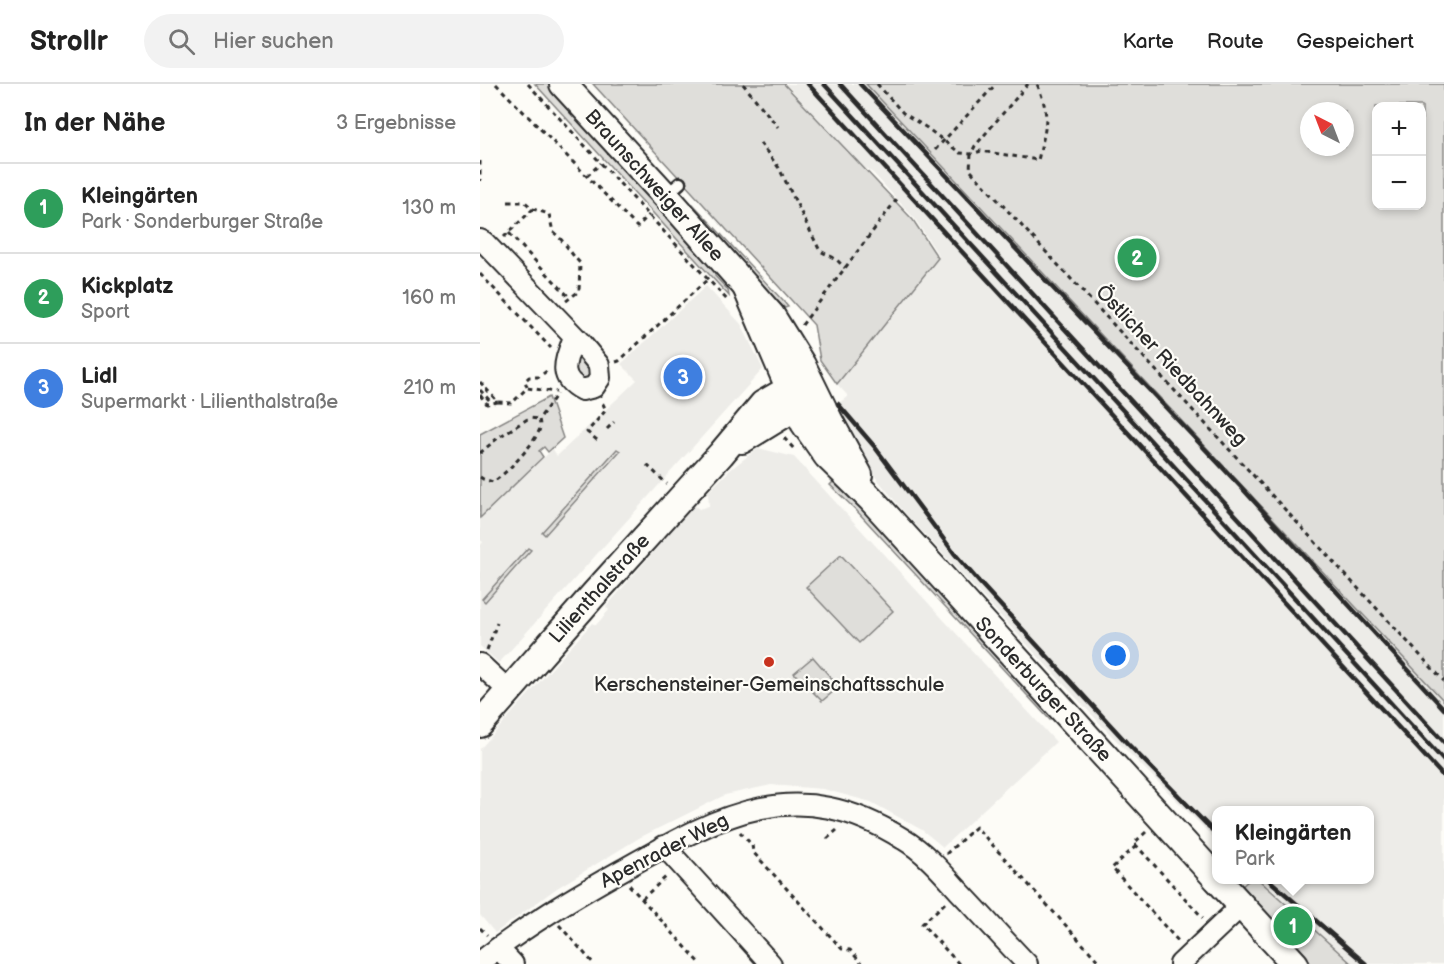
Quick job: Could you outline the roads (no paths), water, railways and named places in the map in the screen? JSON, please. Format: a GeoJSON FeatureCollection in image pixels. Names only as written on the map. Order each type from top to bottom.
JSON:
{"type":"FeatureCollection","features":[{"type":"Feature","properties":{"kind":"street","name":"Braunschweiger Allee"},"geometry":{"type":"LineString","coordinates":[[563,84],[665,198],[738,295],[774,350],[792,398]]}},
{"type":"Feature","properties":{"kind":"street"},"geometry":{"type":"LineString","coordinates":[[486,245],[580,342],[599,365],[600,378],[594,387],[582,390],[571,384],[566,376],[566,360],[574,337]]}},
{"type":"Feature","properties":{"kind":"street","name":"Braunschweiger Allee"},"geometry":{"type":"LineString","coordinates":[[738,295],[771,315],[789,342],[815,390]]}},
{"type":"Feature","properties":{"kind":"street","name":"Lilienthalstraße"},"geometry":{"type":"LineString","coordinates":[[482,719],[722,454],[792,398],[815,390]]}},
{"type":"Feature","properties":{"kind":"street","name":"Sonderburger Straße"},"geometry":{"type":"LineString","coordinates":[[815,390],[871,499]]}},
{"type":"Feature","properties":{"kind":"street","name":"Sonderburger Straße"},"geometry":{"type":"LineString","coordinates":[[792,398],[804,423],[828,456],[871,499],[1212,874]]}},
{"type":"Feature","properties":{"kind":"street"},"geometry":{"type":"LineString","coordinates":[[481,665],[509,691]]}},
{"type":"Feature","properties":{"kind":"street","name":"Apenrader Weg"},"geometry":{"type":"LineString","coordinates":[[480,962],[548,913],[706,824],[750,809],[814,805],[835,809],[872,822],[904,839],[934,864],[1027,964]]}},
{"type":"Feature","properties":{"kind":"street"},"geometry":{"type":"LineString","coordinates":[[664,846],[771,964]]}},
{"type":"Feature","properties":{"kind":"street","name":"Sonderburger Straße"},"geometry":{"type":"LineString","coordinates":[[1221,884],[1295,964]]}},
{"type":"Feature","properties":{"kind":"street"},"geometry":{"type":"LineString","coordinates":[[1185,959],[1241,906]]}},
{"type":"Feature","properties":{"kind":"street"},"geometry":{"type":"LineString","coordinates":[[498,948],[513,964]]}},
{"type":"Feature","properties":{"kind":"railway"},"geometry":{"type":"LineString","coordinates":[[808,84],[1444,777]]}},
{"type":"Feature","properties":{"kind":"railway"},"geometry":{"type":"LineString","coordinates":[[824,84],[1444,761]]}},
{"type":"Feature","properties":{"kind":"railway"},"geometry":{"type":"LineString","coordinates":[[840,84],[1444,742]]}},
{"type":"Feature","properties":{"kind":"railway"},"geometry":{"type":"LineString","coordinates":[[860,84],[1241,487],[1444,709]]}},
{"type":"Feature","properties":{"kind":"railway"},"geometry":{"type":"LineString","coordinates":[[838,404],[874,446],[954,553],[980,583],[1127,743],[1212,830]]}},
{"type":"Feature","properties":{"kind":"railway"},"geometry":{"type":"LineString","coordinates":[[1274,884],[1366,964]]}},
{"type":"Feature","properties":{"kind":"place","name":"Kickplatz"},"geometry":{"type":"Point","coordinates":[1137,258]}},
{"type":"Feature","properties":{"kind":"place","name":"Lidl"},"geometry":{"type":"Point","coordinates":[683,377]}},
{"type":"Feature","properties":{"kind":"place","name":"Kerschensteiner-Gemeinschaftsschule"},"geometry":{"type":"Point","coordinates":[769,662]}},
{"type":"Feature","properties":{"kind":"place","name":"Kleingärten"},"geometry":{"type":"Point","coordinates":[1293,926]}}]}
